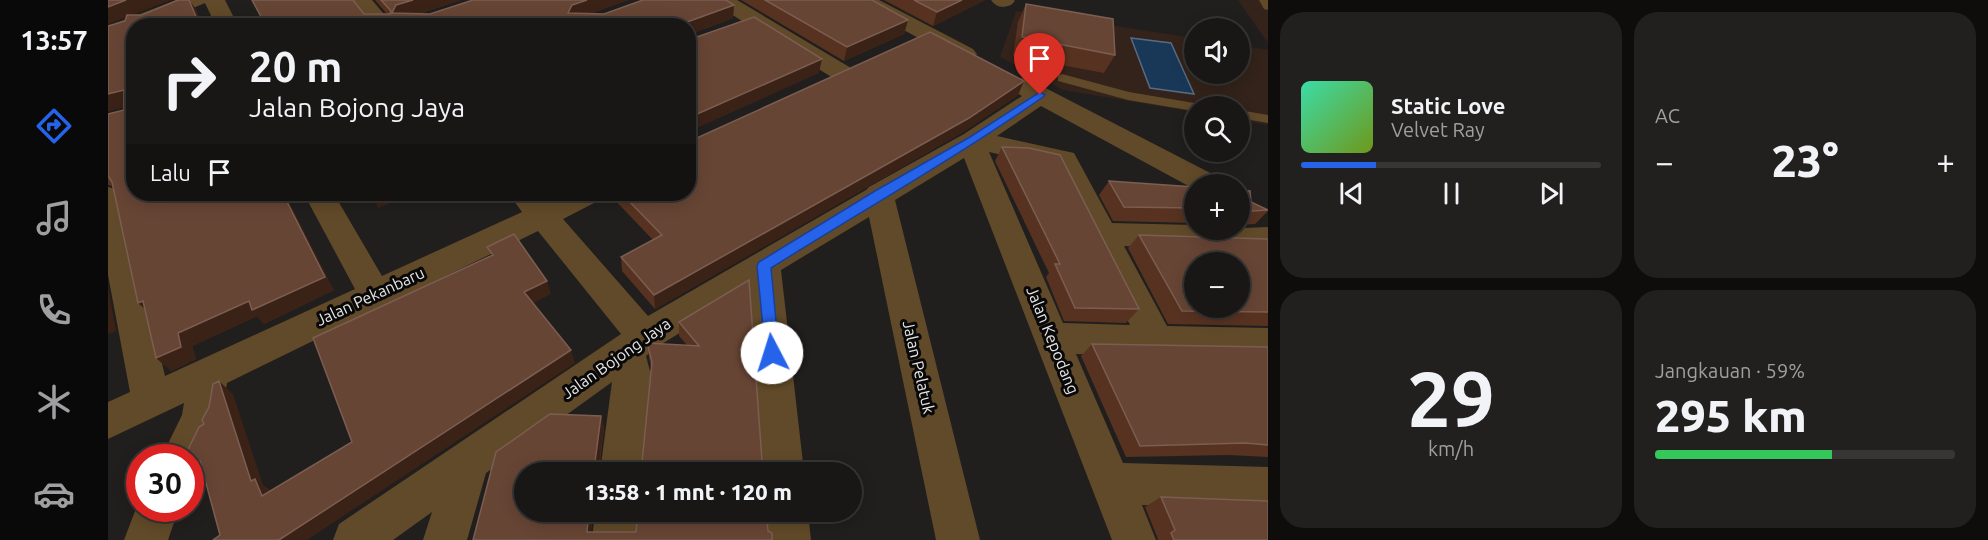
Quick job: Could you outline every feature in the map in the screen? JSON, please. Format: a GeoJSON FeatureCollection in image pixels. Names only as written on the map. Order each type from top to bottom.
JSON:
{"type":"FeatureCollection","features":[{"type":"Feature","properties":{"kind":"street"},"geometry":{"type":"LineString","coordinates":[[149,18],[196,0]]}},
{"type":"Feature","properties":{"kind":"street"},"geometry":{"type":"LineString","coordinates":[[214,0],[222,18]]}},
{"type":"Feature","properties":{"kind":"street"},"geometry":{"type":"LineString","coordinates":[[362,0],[377,18]]}},
{"type":"Feature","properties":{"kind":"street"},"geometry":{"type":"LineString","coordinates":[[722,0],[843,73]]}},
{"type":"Feature","properties":{"kind":"street"},"geometry":{"type":"LineString","coordinates":[[863,0],[994,70],[1051,87],[1192,174]]}},
{"type":"Feature","properties":{"kind":"street"},"geometry":{"type":"LineString","coordinates":[[733,29],[755,20]]}},
{"type":"Feature","properties":{"kind":"street"},"geometry":{"type":"LineString","coordinates":[[108,34],[126,27]]}},
{"type":"Feature","properties":{"kind":"street"},"geometry":{"type":"LineString","coordinates":[[895,49],[927,34]]}},
{"type":"Feature","properties":{"kind":"street","name":"Jalan Bojong Jaya"},"geometry":{"type":"LineString","coordinates":[[355,540],[635,344],[879,194],[972,140],[1051,87]]}},
{"type":"Feature","properties":{"kind":"street"},"geometry":{"type":"LineString","coordinates":[[972,140],[1064,160],[1156,340]]}},
{"type":"Feature","properties":{"kind":"street","name":"Jalan Kepodang"},"geometry":{"type":"LineString","coordinates":[[972,140],[1134,540]]}},
{"type":"Feature","properties":{"kind":"street","name":"Jalan Pelatuk"},"geometry":{"type":"LineString","coordinates":[[879,194],[958,540]]}},
{"type":"Feature","properties":{"kind":"street"},"geometry":{"type":"LineString","coordinates":[[108,197],[152,399]]}},
{"type":"Feature","properties":{"kind":"street"},"geometry":{"type":"LineString","coordinates":[[322,201],[375,294]]}},
{"type":"Feature","properties":{"kind":"street","name":"Jalan Pekanbaru"},"geometry":{"type":"LineString","coordinates":[[108,421],[375,294],[533,204],[550,201]]}},
{"type":"Feature","properties":{"kind":"street"},"geometry":{"type":"LineString","coordinates":[[533,204],[635,344],[622,462]]}},
{"type":"Feature","properties":{"kind":"street"},"geometry":{"type":"LineString","coordinates":[[1102,234],[1265,222]]}},
{"type":"Feature","properties":{"kind":"street"},"geometry":{"type":"LineString","coordinates":[[764,266],[782,462]]}},
{"type":"Feature","properties":{"kind":"street"},"geometry":{"type":"LineString","coordinates":[[1052,338],[1268,343]]}},
{"type":"Feature","properties":{"kind":"street"},"geometry":{"type":"LineString","coordinates":[[188,444],[201,418],[210,372]]}},
{"type":"Feature","properties":{"kind":"street"},"geometry":{"type":"LineString","coordinates":[[446,540],[469,460]]}},
{"type":"Feature","properties":{"kind":"street"},"geometry":{"type":"LineString","coordinates":[[1111,483],[1268,488]]}},
{"type":"Feature","properties":{"kind":"street"},"geometry":{"type":"LineString","coordinates":[[146,540],[152,522]]}},
{"type":"Feature","properties":{"kind":"street"},"geometry":{"type":"LineString","coordinates":[[614,540],[616,522]]}},
{"type":"Feature","properties":{"kind":"street"},"geometry":{"type":"LineString","coordinates":[[787,522],[789,540]]}},
{"type":"Feature","properties":{"kind":"lane"},"geometry":{"type":"LineString","coordinates":[[1264,0],[1268,7]]}},
{"type":"Feature","properties":{"kind":"lane"},"geometry":{"type":"LineString","coordinates":[[1051,87],[1184,105]]}},
{"type":"Feature","properties":{"kind":"lane"},"geometry":{"type":"LineString","coordinates":[[1250,116],[1268,119]]}},
{"type":"Feature","properties":{"kind":"shaded area"},"geometry":{"type":"Polygon","coordinates":[[[1238,0],[1268,0],[1268,43],[1238,0]]]}},
{"type":"Feature","properties":{"kind":"shaded area"},"geometry":{"type":"Polygon","coordinates":[[[1016,11],[1184,36],[1184,84],[1250,84],[1250,47],[1268,50],[1268,125],[1250,122],[1250,96],[1184,96],[1184,110],[1063,90],[1000,57],[1016,11]]]}},
{"type":"Feature","properties":{"kind":"water"},"geometry":{"type":"Polygon","coordinates":[[[1131,38],[1171,43],[1184,72],[1184,84],[1189,84],[1194,94],[1150,88],[1131,38]]]}},
{"type":"Feature","properties":{"kind":"building"},"geometry":{"type":"Polygon","coordinates":[[[108,0],[126,0],[108,7],[108,0]]]}},
{"type":"Feature","properties":{"kind":"building"},"geometry":{"type":"Polygon","coordinates":[[[178,0],[189,0],[197,18],[126,18],[127,15],[142,15],[178,0]]]}},
{"type":"Feature","properties":{"kind":"building"},"geometry":{"type":"Polygon","coordinates":[[[252,0],[353,0],[364,14],[390,14],[391,11],[381,0],[413,0],[396,5],[392,13],[430,14],[473,0],[587,0],[572,5],[568,13],[604,14],[643,0],[726,0],[734,5],[696,19],[262,18],[252,0]]]}},
{"type":"Feature","properties":{"kind":"building"},"geometry":{"type":"Polygon","coordinates":[[[765,0],[872,0],[908,20],[847,47],[765,0]]]}},
{"type":"Feature","properties":{"kind":"building"},"geometry":{"type":"Polygon","coordinates":[[[914,0],[962,0],[937,12],[914,0]]]}},
{"type":"Feature","properties":{"kind":"building"},"geometry":{"type":"Polygon","coordinates":[[[1026,4],[1113,19],[1115,55],[1022,37],[1026,4]]]}},
{"type":"Feature","properties":{"kind":"building"},"geometry":{"type":"Polygon","coordinates":[[[754,17],[822,59],[696,114],[696,37],[754,17]]]}},
{"type":"Feature","properties":{"kind":"building"},"geometry":{"type":"Polygon","coordinates":[[[126,18],[126,201],[287,201],[325,277],[252,310],[249,301],[178,333],[181,347],[156,358],[143,301],[138,303],[112,182],[108,176],[108,114],[124,110],[124,90],[108,94],[108,26],[125,21],[126,18]]]}},
{"type":"Feature","properties":{"kind":"building"},"geometry":{"type":"Polygon","coordinates":[[[930,32],[1024,81],[969,118],[654,295],[621,257],[662,235],[629,201],[696,201],[696,138],[930,32]]]}},
{"type":"Feature","properties":{"kind":"building"},"geometry":{"type":"Polygon","coordinates":[[[1002,147],[1029,148],[1060,155],[1139,309],[1075,308],[1055,264],[1060,264],[1002,147]]]}},
{"type":"Feature","properties":{"kind":"building"},"geometry":{"type":"Polygon","coordinates":[[[1109,181],[1184,186],[1184,208],[1124,207],[1109,181]]]}},
{"type":"Feature","properties":{"kind":"building"},"geometry":{"type":"Polygon","coordinates":[[[1250,191],[1251,202],[1268,210],[1250,211],[1250,191]]]}},
{"type":"Feature","properties":{"kind":"building"},"geometry":{"type":"Polygon","coordinates":[[[514,234],[547,281],[524,292],[571,350],[279,540],[213,540],[220,535],[204,476],[204,444],[191,444],[199,427],[204,424],[202,420],[209,407],[213,384],[219,381],[251,481],[255,479],[262,496],[352,442],[313,338],[493,255],[487,247],[514,234]]]}},
{"type":"Feature","properties":{"kind":"building"},"geometry":{"type":"Polygon","coordinates":[[[1139,235],[1184,236],[1184,240],[1268,239],[1268,312],[1250,312],[1250,252],[1184,252],[1184,311],[1139,235]]]}},
{"type":"Feature","properties":{"kind":"building"},"geometry":{"type":"Polygon","coordinates":[[[749,280],[762,461],[765,462],[642,462],[652,362],[647,343],[699,346],[679,322],[749,280]]]}},
{"type":"Feature","properties":{"kind":"building"},"geometry":{"type":"Polygon","coordinates":[[[1092,344],[1268,347],[1268,445],[1245,443],[1140,446],[1092,344]]]}},
{"type":"Feature","properties":{"kind":"building"},"geometry":{"type":"Polygon","coordinates":[[[550,414],[601,416],[595,462],[514,462],[514,522],[588,522],[587,532],[636,532],[637,522],[767,522],[768,531],[772,533],[772,540],[473,540],[496,452],[550,414]]]}},
{"type":"Feature","properties":{"kind":"building"},"geometry":{"type":"Polygon","coordinates":[[[1161,497],[1268,501],[1268,540],[1174,540],[1171,533],[1175,530],[1161,497]]]}},
{"type":"Feature","properties":{"kind":"route"},"geometry":{"type":"LineString","coordinates":[[772,353],[764,266],[879,194],[974,140],[1040,95]]}}]}
